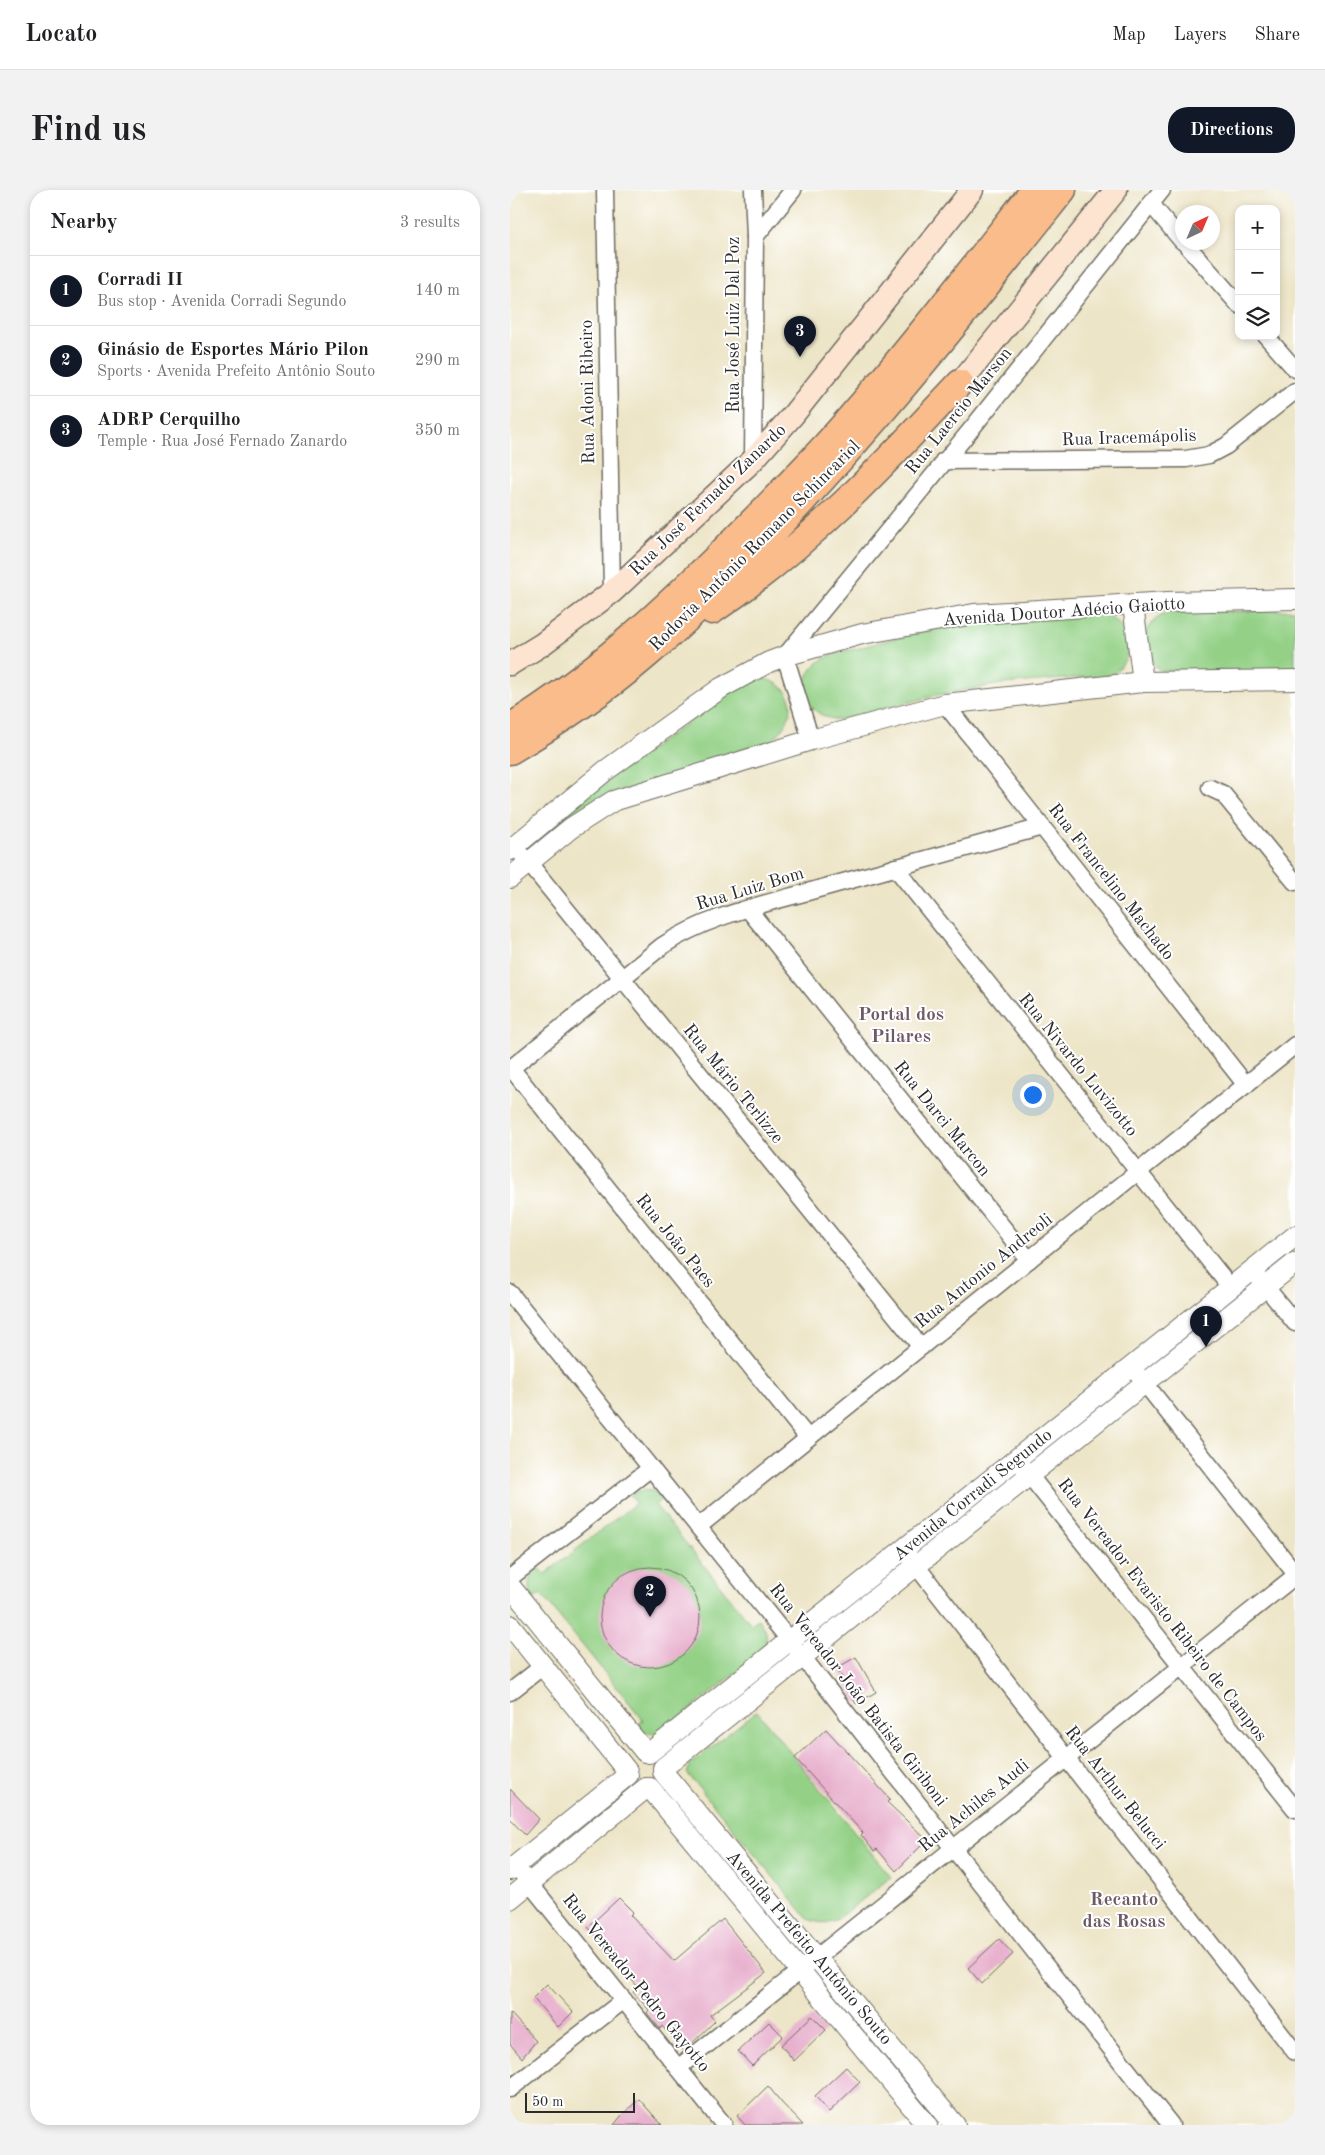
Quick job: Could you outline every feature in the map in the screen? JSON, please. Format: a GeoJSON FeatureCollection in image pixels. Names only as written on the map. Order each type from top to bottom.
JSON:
{"type":"FeatureCollection","features":[{"type":"Feature","properties":{"kind":"highway","name":"Rodovia Antônio Romano Schincariol"},"geometry":{"type":"LineString","coordinates":[[510,728],[544,706],[596,667],[648,624],[795,478],[860,406],[1034,190]]}},
{"type":"Feature","properties":{"kind":"highway","name":"Rodovia Antônio Romano Schincariol"},"geometry":{"type":"LineString","coordinates":[[510,751],[555,724],[607,688],[647,655],[742,565],[810,495],[863,436],[919,370],[1063,190]]}},
{"type":"Feature","properties":{"kind":"highway"},"geometry":{"type":"LineString","coordinates":[[647,655],[747,588],[817,530],[880,470],[960,383]]}},
{"type":"Feature","properties":{"kind":"main road","name":"Rua José Fernado Zanardo"},"geometry":{"type":"LineString","coordinates":[[510,664],[541,644],[612,592],[753,460],[793,416],[972,190]]}},
{"type":"Feature","properties":{"kind":"main road"},"geometry":{"type":"LineString","coordinates":[[960,383],[1116,190]]}},
{"type":"Feature","properties":{"kind":"street","name":"Rua Adoni Ribeiro"},"geometry":{"type":"LineString","coordinates":[[605,190],[612,592]]}},
{"type":"Feature","properties":{"kind":"street","name":"Rua José Luiz Dal Poz"},"geometry":{"type":"LineString","coordinates":[[753,190],[755,237],[753,460]]}},
{"type":"Feature","properties":{"kind":"street"},"geometry":{"type":"LineString","coordinates":[[755,237],[793,190]]}},
{"type":"Feature","properties":{"kind":"street","name":"Rua Laercio Marson"},"geometry":{"type":"LineString","coordinates":[[785,656],[1162,190]]}},
{"type":"Feature","properties":{"kind":"street"},"geometry":{"type":"LineString","coordinates":[[1151,204],[1175,232]]}},
{"type":"Feature","properties":{"kind":"street"},"geometry":{"type":"LineString","coordinates":[[1190,250],[1235,300]]}},
{"type":"Feature","properties":{"kind":"street"},"geometry":{"type":"LineString","coordinates":[[1270,340],[1295,369]]}},
{"type":"Feature","properties":{"kind":"street","name":"Rua Iracemápolis"},"geometry":{"type":"LineString","coordinates":[[943,462],[1186,459],[1209,455],[1226,446],[1295,390]]}},
{"type":"Feature","properties":{"kind":"street","name":"Avenida Doutor Adécio Gaiotto"},"geometry":{"type":"LineString","coordinates":[[512,848],[605,772],[721,688],[768,662],[785,656],[862,634],[974,614],[1168,602],[1295,600]]}},
{"type":"Feature","properties":{"kind":"street"},"geometry":{"type":"LineString","coordinates":[[1133,605],[1142,682]]}},
{"type":"Feature","properties":{"kind":"street"},"geometry":{"type":"LineString","coordinates":[[785,656],[811,740]]}},
{"type":"Feature","properties":{"kind":"street"},"geometry":{"type":"LineString","coordinates":[[510,878],[571,828],[613,801],[811,740],[945,704],[1142,682],[1295,680]]}},
{"type":"Feature","properties":{"kind":"street","name":"Rua Francelino Machado"},"geometry":{"type":"LineString","coordinates":[[945,704],[1246,1085]]}},
{"type":"Feature","properties":{"kind":"street"},"geometry":{"type":"LineString","coordinates":[[1210,788],[1223,794],[1295,882]]}},
{"type":"Feature","properties":{"kind":"street","name":"Rua Luiz Bom"},"geometry":{"type":"LineString","coordinates":[[511,1069],[662,946],[682,932],[748,909],[1042,827]]}},
{"type":"Feature","properties":{"kind":"street","name":"Rua Mário Terlizze"},"geometry":{"type":"LineString","coordinates":[[512,848],[529,862],[921,1347]]}},
{"type":"Feature","properties":{"kind":"street","name":"Rua Nivardo Luvizotto"},"geometry":{"type":"LineString","coordinates":[[895,867],[1231,1288]]}},
{"type":"Feature","properties":{"kind":"street","name":"Rua Darci Marcon"},"geometry":{"type":"LineString","coordinates":[[748,909],[1029,1260]]}},
{"type":"Feature","properties":{"kind":"street","name":"Rua Antonio Andreoli"},"geometry":{"type":"LineString","coordinates":[[698,1527],[1295,1045]]}},
{"type":"Feature","properties":{"kind":"street","name":"Rua João Paes"},"geometry":{"type":"LineString","coordinates":[[511,1069],[808,1438]]}},
{"type":"Feature","properties":{"kind":"street","name":"Avenida Corradi Segundo"},"geometry":{"type":"LineString","coordinates":[[663,1770],[904,1550],[1295,1236]]}},
{"type":"Feature","properties":{"kind":"street","name":"Avenida Corradi Segundo"},"geometry":{"type":"LineString","coordinates":[[647,1753],[916,1566],[1295,1263]]}},
{"type":"Feature","properties":{"kind":"street"},"geometry":{"type":"LineString","coordinates":[[1252,1270],[1295,1323]]}},
{"type":"Feature","properties":{"kind":"street","name":"Rua Vereador João Batista Giriboni"},"geometry":{"type":"LineString","coordinates":[[510,1293],[796,1649],[1171,2125]]}},
{"type":"Feature","properties":{"kind":"street"},"geometry":{"type":"LineString","coordinates":[[1132,1367],[1295,1575]]}},
{"type":"Feature","properties":{"kind":"street","name":"Rua Vereador Evaristo Ribeiro de Campos"},"geometry":{"type":"LineString","coordinates":[[1017,1459],[1295,1809]]}},
{"type":"Feature","properties":{"kind":"street"},"geometry":{"type":"LineString","coordinates":[[510,1578],[651,1468]]}},
{"type":"Feature","properties":{"kind":"street","name":"Rua Arthur Belucci"},"geometry":{"type":"LineString","coordinates":[[904,1550],[1295,2052]]}},
{"type":"Feature","properties":{"kind":"street","name":"Rua Achiles Audi"},"geometry":{"type":"LineString","coordinates":[[678,2068],[1295,1575]]}},
{"type":"Feature","properties":{"kind":"street"},"geometry":{"type":"LineString","coordinates":[[510,1586],[647,1753]]}},
{"type":"Feature","properties":{"kind":"street"},"geometry":{"type":"LineString","coordinates":[[510,1625],[637,1786],[648,1788]]}},
{"type":"Feature","properties":{"kind":"street"},"geometry":{"type":"LineString","coordinates":[[510,1692],[543,1666]]}},
{"type":"Feature","properties":{"kind":"street"},"geometry":{"type":"LineString","coordinates":[[510,1898],[648,1788],[659,1782],[663,1770],[659,1758],[647,1753],[639,1753],[630,1760],[628,1773],[513,1868]]}},
{"type":"Feature","properties":{"kind":"street","name":"Avenida Prefeito Antônio Souto"},"geometry":{"type":"LineString","coordinates":[[663,1770],[955,2125]]}},
{"type":"Feature","properties":{"kind":"street","name":"Avenida Prefeito Antônio Souto"},"geometry":{"type":"LineString","coordinates":[[648,1788],[927,2125]]}},
{"type":"Feature","properties":{"kind":"street","name":"Rua Vereador Pedro Gayotto"},"geometry":{"type":"LineString","coordinates":[[513,1868],[530,1883],[721,2124]]}},
{"type":"Feature","properties":{"kind":"street"},"geometry":{"type":"LineString","coordinates":[[510,2089],[624,2000]]}},
{"type":"Feature","properties":{"kind":"green space"},"geometry":{"type":"Polygon","coordinates":[[[1295,610],[1295,671],[1161,671],[1146,651],[1145,635],[1148,628],[1153,621],[1165,614],[1295,610]]]}},
{"type":"Feature","properties":{"kind":"green space"},"geometry":{"type":"Polygon","coordinates":[[[1099,614],[1114,620],[1124,630],[1127,637],[1128,652],[1125,660],[1112,675],[1002,684],[942,694],[839,720],[825,717],[811,706],[806,697],[805,686],[808,675],[815,666],[829,656],[921,632],[981,621],[1099,614]]]}},
{"type":"Feature","properties":{"kind":"green space"},"geometry":{"type":"Polygon","coordinates":[[[749,679],[770,680],[781,687],[790,701],[791,710],[784,727],[771,741],[611,796],[548,834],[546,831],[598,787],[749,679]]]}},
{"type":"Feature","properties":{"kind":"green space"},"geometry":{"type":"Polygon","coordinates":[[[641,1490],[653,1491],[663,1498],[655,1505],[751,1624],[758,1619],[764,1627],[766,1635],[764,1649],[761,1653],[662,1732],[655,1734],[635,1727],[643,1720],[541,1594],[533,1600],[529,1591],[530,1578],[538,1566],[545,1574],[636,1503],[630,1495],[641,1490]]]}},
{"type":"Feature","properties":{"kind":"green space"},"geometry":{"type":"Polygon","coordinates":[[[757,1711],[891,1877],[834,1921],[823,1923],[808,1919],[687,1773],[691,1763],[757,1711]]]}},
{"type":"Feature","properties":{"kind":"building"},"geometry":{"type":"Polygon","coordinates":[[[650,1567],[660,1568],[678,1575],[692,1589],[699,1607],[699,1627],[692,1645],[678,1659],[660,1666],[650,1667],[640,1666],[622,1659],[608,1645],[601,1627],[600,1617],[601,1607],[608,1589],[622,1575],[640,1568],[650,1567]]]}},
{"type":"Feature","properties":{"kind":"building"},"geometry":{"type":"Polygon","coordinates":[[[856,1657],[876,1692],[856,1704],[837,1668],[856,1657]]]}},
{"type":"Feature","properties":{"kind":"building"},"geometry":{"type":"Polygon","coordinates":[[[826,1729],[890,1799],[887,1802],[927,1840],[896,1871],[877,1849],[874,1851],[861,1835],[863,1833],[795,1758],[826,1729]]]}},
{"type":"Feature","properties":{"kind":"building"},"geometry":{"type":"Polygon","coordinates":[[[510,1789],[539,1819],[525,1835],[510,1819],[510,1789]]]}},
{"type":"Feature","properties":{"kind":"building"},"geometry":{"type":"Polygon","coordinates":[[[619,1898],[633,1912],[630,1915],[674,1961],[723,1919],[766,1973],[710,2015],[715,2021],[684,2051],[662,2026],[660,2029],[647,2013],[649,2010],[633,1992],[638,1987],[604,1948],[606,1946],[588,1927],[619,1898]]]}},
{"type":"Feature","properties":{"kind":"building"},"geometry":{"type":"Polygon","coordinates":[[[999,1939],[1013,1954],[982,1984],[968,1968],[999,1939]]]}},
{"type":"Feature","properties":{"kind":"building"},"geometry":{"type":"Polygon","coordinates":[[[547,1984],[573,2012],[558,2027],[533,1998],[547,1984]]]}},
{"type":"Feature","properties":{"kind":"building"},"geometry":{"type":"Polygon","coordinates":[[[510,2013],[536,2041],[522,2058],[510,2044],[510,2013]]]}},
{"type":"Feature","properties":{"kind":"building"},"geometry":{"type":"Polygon","coordinates":[[[812,2016],[826,2030],[794,2061],[781,2045],[812,2016]]]}},
{"type":"Feature","properties":{"kind":"building"},"geometry":{"type":"Polygon","coordinates":[[[769,2022],[783,2036],[752,2066],[738,2051],[769,2022]]]}},
{"type":"Feature","properties":{"kind":"building"},"geometry":{"type":"Polygon","coordinates":[[[846,2067],[860,2082],[829,2112],[815,2096],[846,2067]]]}},
{"type":"Feature","properties":{"kind":"building"},"geometry":{"type":"Polygon","coordinates":[[[768,2086],[803,2125],[745,2125],[737,2116],[768,2086]]]}},
{"type":"Feature","properties":{"kind":"building"},"geometry":{"type":"Polygon","coordinates":[[[639,2099],[662,2125],[614,2125],[622,2115],[639,2099]]]}},
{"type":"Feature","properties":{"kind":"place","name":"ADRP Cerquilho"},"geometry":{"type":"Point","coordinates":[800,357]}},
{"type":"Feature","properties":{"kind":"place","name":"Corradi II"},"geometry":{"type":"Point","coordinates":[1206,1347]}},
{"type":"Feature","properties":{"kind":"place","name":"Ginásio de Esportes Mário Pilon"},"geometry":{"type":"Point","coordinates":[650,1617]}},
{"type":"Feature","properties":{"kind":"district","name":"Portal dos Pilares"},"geometry":{"type":"Point","coordinates":[901,1026]}},
{"type":"Feature","properties":{"kind":"district","name":"Recanto das Rosas"},"geometry":{"type":"Point","coordinates":[1124,1911]}}]}
